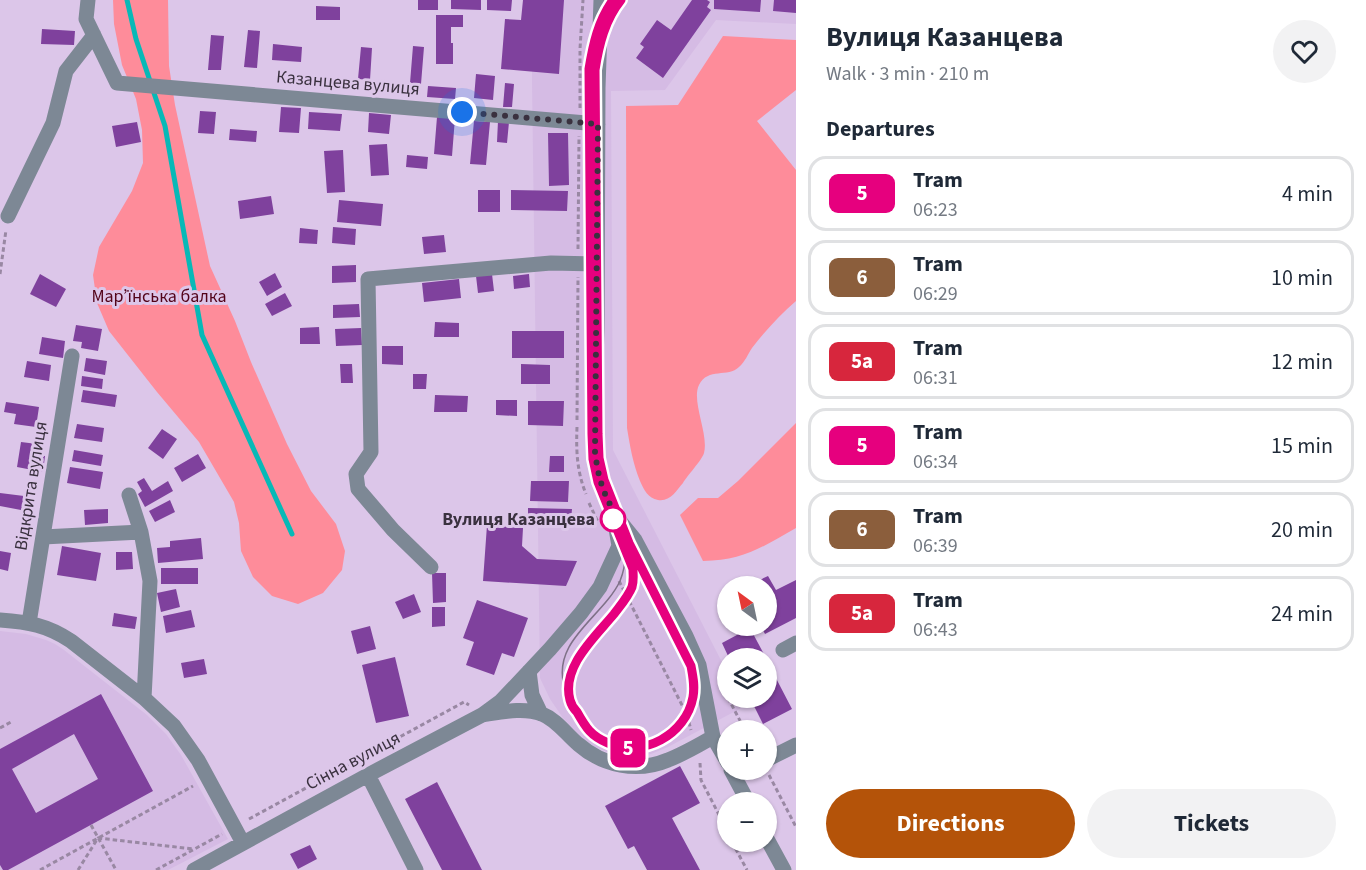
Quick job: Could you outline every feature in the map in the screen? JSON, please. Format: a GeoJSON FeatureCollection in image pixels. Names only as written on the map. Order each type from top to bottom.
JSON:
{"type":"FeatureCollection","features":[{"type":"Feature","properties":{"kind":"street"},"geometry":{"type":"LineString","coordinates":[[8,216],[53,123],[66,71],[94,35],[86,19],[88,0]]}},
{"type":"Feature","properties":{"kind":"street"},"geometry":{"type":"LineString","coordinates":[[601,0],[595,453],[603,491],[614,514],[634,540],[667,598],[699,665],[713,737],[717,743]]}},
{"type":"Feature","properties":{"kind":"street","name":"Казанцева вулиця"},"geometry":{"type":"LineString","coordinates":[[94,35],[117,83],[598,124]]}},
{"type":"Feature","properties":{"kind":"street"},"geometry":{"type":"LineString","coordinates":[[431,567],[393,530],[358,489],[356,474],[371,452],[368,279],[551,263],[597,264]]}},
{"type":"Feature","properties":{"kind":"street","name":"Відкрита вулиця"},"geometry":{"type":"LineString","coordinates":[[29,622],[72,356]]}},
{"type":"Feature","properties":{"kind":"street"},"geometry":{"type":"LineString","coordinates":[[129,495],[141,532],[150,581],[144,698]]}},
{"type":"Feature","properties":{"kind":"street"},"geometry":{"type":"LineString","coordinates":[[482,715],[501,701],[529,671],[581,613],[600,587],[619,546],[614,514]]}},
{"type":"Feature","properties":{"kind":"street"},"geometry":{"type":"LineString","coordinates":[[43,537],[141,532]]}},
{"type":"Feature","properties":{"kind":"street"},"geometry":{"type":"LineString","coordinates":[[619,546],[634,540]]}},
{"type":"Feature","properties":{"kind":"street"},"geometry":{"type":"LineString","coordinates":[[0,620],[29,622],[71,640],[165,716],[183,737],[243,843]]}},
{"type":"Feature","properties":{"kind":"street"},"geometry":{"type":"LineString","coordinates":[[529,671],[532,695],[542,714]]}},
{"type":"Feature","properties":{"kind":"street"},"geometry":{"type":"LineString","coordinates":[[482,715],[522,710],[542,714],[564,729],[592,755],[610,764],[630,767],[649,766],[668,760],[713,737]]}},
{"type":"Feature","properties":{"kind":"street","name":"Сінна вулиця"},"geometry":{"type":"LineString","coordinates":[[194,870],[482,715]]}},
{"type":"Feature","properties":{"kind":"street"},"geometry":{"type":"LineString","coordinates":[[777,759],[796,745]]}},
{"type":"Feature","properties":{"kind":"street"},"geometry":{"type":"LineString","coordinates":[[368,775],[416,870]]}},
{"type":"Feature","properties":{"kind":"street"},"geometry":{"type":"LineString","coordinates":[[774,852],[784,870]]}},
{"type":"Feature","properties":{"kind":"path"},"geometry":{"type":"LineString","coordinates":[[0,274],[8,216]]}},
{"type":"Feature","properties":{"kind":"path"},"geometry":{"type":"LineString","coordinates":[[611,564],[687,715],[691,730]]}},
{"type":"Feature","properties":{"kind":"path"},"geometry":{"type":"LineString","coordinates":[[156,870],[464,702]]}},
{"type":"Feature","properties":{"kind":"path"},"geometry":{"type":"LineString","coordinates":[[0,728],[11,722]]}},
{"type":"Feature","properties":{"kind":"path"},"geometry":{"type":"LineString","coordinates":[[699,759],[701,780],[717,811]]}},
{"type":"Feature","properties":{"kind":"path"},"geometry":{"type":"LineString","coordinates":[[40,870],[208,778]]}},
{"type":"Feature","properties":{"kind":"path"},"geometry":{"type":"LineString","coordinates":[[773,780],[796,827]]}},
{"type":"Feature","properties":{"kind":"path"},"geometry":{"type":"LineString","coordinates":[[91,825],[116,870]]}},
{"type":"Feature","properties":{"kind":"path"},"geometry":{"type":"LineString","coordinates":[[98,838],[195,849]]}},
{"type":"Feature","properties":{"kind":"path"},"geometry":{"type":"LineString","coordinates":[[78,870],[98,838]]}},
{"type":"Feature","properties":{"kind":"path"},"geometry":{"type":"LineString","coordinates":[[737,852],[747,870]]}},
{"type":"Feature","properties":{"kind":"shaded area"},"geometry":{"type":"Polygon","coordinates":[[[532,0],[796,0],[796,24],[716,20],[665,90],[611,91],[613,450],[717,653],[717,708],[741,708],[651,754],[631,757],[612,754],[595,747],[579,735],[563,718],[540,678],[532,0]]]}},
{"type":"Feature","properties":{"kind":"shaded area"},"geometry":{"type":"Polygon","coordinates":[[[0,631],[26,634],[55,644],[147,715],[166,734],[181,755],[228,839],[168,870],[0,870],[0,631]]]}},
{"type":"Feature","properties":{"kind":"green space","name":"Мар’їнська балка"},"geometry":{"type":"Polygon","coordinates":[[[113,0],[168,0],[169,66],[175,105],[210,266],[287,444],[311,491],[336,524],[345,551],[342,570],[323,593],[298,604],[272,596],[253,577],[241,551],[239,523],[234,502],[199,442],[109,331],[97,303],[93,275],[99,247],[132,191],[143,163],[142,130],[136,99],[122,65],[114,24],[113,0]]]}},
{"type":"Feature","properties":{"kind":"green space"},"geometry":{"type":"Polygon","coordinates":[[[723,36],[796,40],[796,90],[757,121],[796,170],[796,301],[762,335],[739,367],[729,372],[708,376],[699,385],[697,400],[704,437],[704,453],[675,492],[669,498],[658,500],[649,495],[640,481],[627,428],[626,106],[678,105],[723,36]]]}},
{"type":"Feature","properties":{"kind":"green space"},"geometry":{"type":"Polygon","coordinates":[[[796,423],[796,528],[741,556],[703,561],[680,515],[698,498],[718,498],[796,423]]]}},
{"type":"Feature","properties":{"kind":"building"},"geometry":{"type":"Polygon","coordinates":[[[418,0],[438,0],[438,10],[418,10],[418,0]]]}},
{"type":"Feature","properties":{"kind":"building"},"geometry":{"type":"Polygon","coordinates":[[[451,0],[481,0],[481,10],[451,9],[451,0]]]}},
{"type":"Feature","properties":{"kind":"building"},"geometry":{"type":"Polygon","coordinates":[[[487,0],[512,0],[511,11],[487,10],[487,0]]]}},
{"type":"Feature","properties":{"kind":"building"},"geometry":{"type":"Polygon","coordinates":[[[523,0],[564,0],[559,74],[501,69],[505,19],[521,20],[523,0]]]}},
{"type":"Feature","properties":{"kind":"building"},"geometry":{"type":"Polygon","coordinates":[[[692,0],[707,0],[710,2],[707,7],[711,10],[663,78],[636,58],[644,47],[640,44],[657,20],[671,30],[692,0]]]}},
{"type":"Feature","properties":{"kind":"building"},"geometry":{"type":"Polygon","coordinates":[[[714,0],[761,0],[760,12],[714,9],[714,0]]]}},
{"type":"Feature","properties":{"kind":"building"},"geometry":{"type":"Polygon","coordinates":[[[774,0],[796,0],[796,13],[773,11],[774,0]]]}},
{"type":"Feature","properties":{"kind":"building"},"geometry":{"type":"Polygon","coordinates":[[[316,6],[340,7],[340,20],[316,20],[316,6]]]}},
{"type":"Feature","properties":{"kind":"building"},"geometry":{"type":"Polygon","coordinates":[[[436,15],[463,15],[463,27],[451,27],[453,64],[436,64],[436,15]]]}},
{"type":"Feature","properties":{"kind":"building"},"geometry":{"type":"Polygon","coordinates":[[[42,29],[75,31],[74,45],[41,44],[42,29]]]}},
{"type":"Feature","properties":{"kind":"building"},"geometry":{"type":"Polygon","coordinates":[[[248,30],[260,31],[257,68],[244,67],[248,30]]]}},
{"type":"Feature","properties":{"kind":"building"},"geometry":{"type":"Polygon","coordinates":[[[211,35],[224,36],[221,70],[208,70],[211,35]]]}},
{"type":"Feature","properties":{"kind":"building"},"geometry":{"type":"Polygon","coordinates":[[[273,44],[302,47],[301,62],[272,60],[273,44]]]}},
{"type":"Feature","properties":{"kind":"building"},"geometry":{"type":"Polygon","coordinates":[[[413,46],[424,47],[421,84],[410,83],[413,46]]]}},
{"type":"Feature","properties":{"kind":"building"},"geometry":{"type":"Polygon","coordinates":[[[361,47],[372,48],[370,80],[358,79],[361,47]]]}},
{"type":"Feature","properties":{"kind":"building"},"geometry":{"type":"Polygon","coordinates":[[[476,74],[495,76],[493,100],[474,98],[476,74]]]}},
{"type":"Feature","properties":{"kind":"building"},"geometry":{"type":"Polygon","coordinates":[[[505,83],[514,84],[512,107],[503,107],[505,83]]]}},
{"type":"Feature","properties":{"kind":"building"},"geometry":{"type":"Polygon","coordinates":[[[428,86],[456,88],[455,99],[427,97],[428,86]]]}},
{"type":"Feature","properties":{"kind":"building"},"geometry":{"type":"Polygon","coordinates":[[[281,107],[301,108],[299,133],[279,132],[281,107]]]}},
{"type":"Feature","properties":{"kind":"building"},"geometry":{"type":"Polygon","coordinates":[[[200,111],[216,112],[214,134],[198,133],[200,111]]]}},
{"type":"Feature","properties":{"kind":"building"},"geometry":{"type":"Polygon","coordinates":[[[309,112],[342,114],[340,131],[308,129],[309,112]]]}},
{"type":"Feature","properties":{"kind":"building"},"geometry":{"type":"Polygon","coordinates":[[[369,113],[391,115],[389,134],[368,132],[369,113]]]}},
{"type":"Feature","properties":{"kind":"building"},"geometry":{"type":"Polygon","coordinates":[[[437,117],[455,118],[452,156],[434,154],[437,117]]]}},
{"type":"Feature","properties":{"kind":"building"},"geometry":{"type":"Polygon","coordinates":[[[474,121],[490,122],[486,165],[470,164],[474,121]]]}},
{"type":"Feature","properties":{"kind":"building"},"geometry":{"type":"Polygon","coordinates":[[[498,121],[509,122],[507,143],[497,142],[498,121]]]}},
{"type":"Feature","properties":{"kind":"building"},"geometry":{"type":"Polygon","coordinates":[[[137,122],[141,142],[116,147],[112,126],[137,122]]]}},
{"type":"Feature","properties":{"kind":"building"},"geometry":{"type":"Polygon","coordinates":[[[230,129],[257,131],[256,142],[229,140],[230,129]]]}},
{"type":"Feature","properties":{"kind":"building"},"geometry":{"type":"Polygon","coordinates":[[[548,133],[568,133],[569,185],[549,186],[548,133]]]}},
{"type":"Feature","properties":{"kind":"building"},"geometry":{"type":"Polygon","coordinates":[[[387,144],[389,175],[371,176],[369,145],[387,144]]]}},
{"type":"Feature","properties":{"kind":"building"},"geometry":{"type":"Polygon","coordinates":[[[343,150],[345,192],[327,193],[324,151],[343,150]]]}},
{"type":"Feature","properties":{"kind":"building"},"geometry":{"type":"Polygon","coordinates":[[[407,155],[428,157],[427,169],[406,167],[407,155]]]}},
{"type":"Feature","properties":{"kind":"building"},"geometry":{"type":"Polygon","coordinates":[[[478,190],[500,190],[500,212],[478,212],[478,190]]]}},
{"type":"Feature","properties":{"kind":"building"},"geometry":{"type":"Polygon","coordinates":[[[511,190],[568,191],[567,211],[511,210],[511,190]]]}},
{"type":"Feature","properties":{"kind":"building"},"geometry":{"type":"Polygon","coordinates":[[[271,196],[274,214],[240,219],[238,201],[271,196]]]}},
{"type":"Feature","properties":{"kind":"building"},"geometry":{"type":"Polygon","coordinates":[[[339,200],[383,204],[381,226],[337,222],[339,200]]]}},
{"type":"Feature","properties":{"kind":"building"},"geometry":{"type":"Polygon","coordinates":[[[333,227],[356,229],[355,245],[332,243],[333,227]]]}},
{"type":"Feature","properties":{"kind":"building"},"geometry":{"type":"Polygon","coordinates":[[[300,228],[318,230],[317,244],[299,243],[300,228]]]}},
{"type":"Feature","properties":{"kind":"building"},"geometry":{"type":"Polygon","coordinates":[[[444,235],[446,252],[424,254],[422,237],[444,235]]]}},
{"type":"Feature","properties":{"kind":"building"},"geometry":{"type":"Polygon","coordinates":[[[356,265],[356,282],[332,283],[332,266],[356,265]]]}},
{"type":"Feature","properties":{"kind":"building"},"geometry":{"type":"Polygon","coordinates":[[[275,273],[282,287],[267,296],[259,282],[275,273]]]}},
{"type":"Feature","properties":{"kind":"building"},"geometry":{"type":"Polygon","coordinates":[[[40,274],[66,289],[56,307],[30,294],[40,274]]]}},
{"type":"Feature","properties":{"kind":"building"},"geometry":{"type":"Polygon","coordinates":[[[492,274],[494,291],[478,293],[476,276],[492,274]]]}},
{"type":"Feature","properties":{"kind":"building"},"geometry":{"type":"Polygon","coordinates":[[[529,274],[530,287],[514,289],[513,276],[529,274]]]}},
{"type":"Feature","properties":{"kind":"building"},"geometry":{"type":"Polygon","coordinates":[[[459,279],[461,298],[424,302],[422,283],[459,279]]]}},
{"type":"Feature","properties":{"kind":"building"},"geometry":{"type":"Polygon","coordinates":[[[285,293],[292,306],[272,316],[265,304],[285,293]]]}},
{"type":"Feature","properties":{"kind":"building"},"geometry":{"type":"Polygon","coordinates":[[[359,304],[360,317],[333,318],[333,305],[359,304]]]}},
{"type":"Feature","properties":{"kind":"building"},"geometry":{"type":"Polygon","coordinates":[[[435,322],[459,323],[459,337],[434,337],[435,322]]]}},
{"type":"Feature","properties":{"kind":"building"},"geometry":{"type":"Polygon","coordinates":[[[76,325],[102,329],[98,351],[81,348],[82,342],[73,341],[76,325]]]}},
{"type":"Feature","properties":{"kind":"building"},"geometry":{"type":"Polygon","coordinates":[[[319,327],[320,344],[300,344],[300,328],[319,327]]]}},
{"type":"Feature","properties":{"kind":"building"},"geometry":{"type":"Polygon","coordinates":[[[361,328],[362,345],[336,346],[335,329],[361,328]]]}},
{"type":"Feature","properties":{"kind":"building"},"geometry":{"type":"Polygon","coordinates":[[[512,331],[564,331],[564,358],[512,358],[512,331]]]}},
{"type":"Feature","properties":{"kind":"building"},"geometry":{"type":"Polygon","coordinates":[[[42,337],[65,341],[63,358],[39,354],[42,337]]]}},
{"type":"Feature","properties":{"kind":"building"},"geometry":{"type":"Polygon","coordinates":[[[382,346],[403,346],[403,365],[382,364],[382,346]]]}},
{"type":"Feature","properties":{"kind":"building"},"geometry":{"type":"Polygon","coordinates":[[[86,358],[107,361],[105,375],[84,371],[86,358]]]}},
{"type":"Feature","properties":{"kind":"building"},"geometry":{"type":"Polygon","coordinates":[[[27,361],[51,365],[49,381],[24,377],[27,361]]]}},
{"type":"Feature","properties":{"kind":"building"},"geometry":{"type":"Polygon","coordinates":[[[340,364],[352,364],[353,383],[341,383],[340,364]]]}},
{"type":"Feature","properties":{"kind":"building"},"geometry":{"type":"Polygon","coordinates":[[[521,364],[550,365],[550,384],[521,384],[521,364]]]}},
{"type":"Feature","properties":{"kind":"building"},"geometry":{"type":"Polygon","coordinates":[[[413,374],[427,374],[426,389],[413,389],[413,374]]]}},
{"type":"Feature","properties":{"kind":"building"},"geometry":{"type":"Polygon","coordinates":[[[82,376],[103,379],[102,389],[81,386],[82,376]]]}},
{"type":"Feature","properties":{"kind":"building"},"geometry":{"type":"Polygon","coordinates":[[[83,390],[117,395],[115,407],[81,402],[83,390]]]}},
{"type":"Feature","properties":{"kind":"building"},"geometry":{"type":"Polygon","coordinates":[[[435,395],[468,396],[467,412],[434,412],[435,395]]]}},
{"type":"Feature","properties":{"kind":"building"},"geometry":{"type":"Polygon","coordinates":[[[496,400],[517,400],[517,416],[496,415],[496,400]]]}},
{"type":"Feature","properties":{"kind":"building"},"geometry":{"type":"Polygon","coordinates":[[[528,401],[564,401],[563,426],[528,425],[528,401]]]}},
{"type":"Feature","properties":{"kind":"building"},"geometry":{"type":"Polygon","coordinates":[[[6,402],[39,407],[36,427],[14,424],[16,414],[4,412],[6,402]]]}},
{"type":"Feature","properties":{"kind":"building"},"geometry":{"type":"Polygon","coordinates":[[[77,424],[104,428],[102,442],[74,438],[77,424]]]}},
{"type":"Feature","properties":{"kind":"building"},"geometry":{"type":"Polygon","coordinates":[[[162,429],[177,439],[163,459],[148,448],[162,429]]]}},
{"type":"Feature","properties":{"kind":"building"},"geometry":{"type":"Polygon","coordinates":[[[21,442],[37,444],[36,455],[45,456],[43,472],[17,467],[21,442]]]}},
{"type":"Feature","properties":{"kind":"building"},"geometry":{"type":"Polygon","coordinates":[[[74,450],[103,455],[101,466],[72,461],[74,450]]]}},
{"type":"Feature","properties":{"kind":"building"},"geometry":{"type":"Polygon","coordinates":[[[198,454],[206,468],[182,482],[174,468],[198,454]]]}},
{"type":"Feature","properties":{"kind":"building"},"geometry":{"type":"Polygon","coordinates":[[[550,456],[564,456],[564,472],[549,472],[550,456]]]}},
{"type":"Feature","properties":{"kind":"building"},"geometry":{"type":"Polygon","coordinates":[[[70,467],[103,472],[100,489],[67,483],[70,467]]]}},
{"type":"Feature","properties":{"kind":"building"},"geometry":{"type":"Polygon","coordinates":[[[144,478],[152,491],[168,481],[173,491],[145,507],[138,494],[142,491],[137,482],[144,478]]]}},
{"type":"Feature","properties":{"kind":"building"},"geometry":{"type":"Polygon","coordinates":[[[531,481],[569,481],[568,502],[530,501],[531,481]]]}},
{"type":"Feature","properties":{"kind":"building"},"geometry":{"type":"Polygon","coordinates":[[[0,493],[24,496],[21,510],[0,506],[0,493]]]}},
{"type":"Feature","properties":{"kind":"building"},"geometry":{"type":"Polygon","coordinates":[[[170,500],[175,512],[155,522],[149,511],[170,500]]]}},
{"type":"Feature","properties":{"kind":"building"},"geometry":{"type":"Polygon","coordinates":[[[528,508],[572,509],[571,520],[528,518],[528,508]]]}},
{"type":"Feature","properties":{"kind":"building"},"geometry":{"type":"Polygon","coordinates":[[[108,509],[108,523],[85,525],[84,510],[108,509]]]}},
{"type":"Feature","properties":{"kind":"building"},"geometry":{"type":"Polygon","coordinates":[[[487,525],[523,528],[522,546],[537,559],[577,561],[566,586],[483,581],[487,525]]]}},
{"type":"Feature","properties":{"kind":"building"},"geometry":{"type":"Polygon","coordinates":[[[201,538],[203,559],[158,563],[157,548],[170,547],[170,541],[201,538]]]}},
{"type":"Feature","properties":{"kind":"building"},"geometry":{"type":"Polygon","coordinates":[[[62,546],[101,553],[96,581],[57,575],[62,546]]]}},
{"type":"Feature","properties":{"kind":"building"},"geometry":{"type":"Polygon","coordinates":[[[0,551],[11,553],[8,571],[0,569],[0,551]]]}},
{"type":"Feature","properties":{"kind":"building"},"geometry":{"type":"Polygon","coordinates":[[[116,552],[132,552],[133,569],[116,570],[116,552]]]}},
{"type":"Feature","properties":{"kind":"building"},"geometry":{"type":"Polygon","coordinates":[[[161,568],[198,568],[198,584],[161,584],[161,568]]]}},
{"type":"Feature","properties":{"kind":"building"},"geometry":{"type":"Polygon","coordinates":[[[432,573],[446,573],[446,602],[433,603],[432,573]]]}},
{"type":"Feature","properties":{"kind":"building"},"geometry":{"type":"Polygon","coordinates":[[[796,580],[796,618],[777,628],[777,590],[796,580]]]}},
{"type":"Feature","properties":{"kind":"building"},"geometry":{"type":"Polygon","coordinates":[[[176,589],[180,607],[161,612],[157,593],[176,589]]]}},
{"type":"Feature","properties":{"kind":"building"},"geometry":{"type":"Polygon","coordinates":[[[414,594],[421,612],[403,619],[395,602],[414,594]]]}},
{"type":"Feature","properties":{"kind":"building"},"geometry":{"type":"Polygon","coordinates":[[[477,600],[528,618],[514,657],[502,653],[494,675],[466,665],[474,642],[463,638],[477,600]]]}},
{"type":"Feature","properties":{"kind":"building"},"geometry":{"type":"Polygon","coordinates":[[[432,607],[445,607],[445,626],[432,627],[432,607]]]}},
{"type":"Feature","properties":{"kind":"building"},"geometry":{"type":"Polygon","coordinates":[[[191,610],[195,627],[166,633],[163,616],[191,610]]]}},
{"type":"Feature","properties":{"kind":"building"},"geometry":{"type":"Polygon","coordinates":[[[114,613],[137,617],[135,629],[112,626],[114,613]]]}},
{"type":"Feature","properties":{"kind":"building"},"geometry":{"type":"Polygon","coordinates":[[[370,626],[376,649],[357,654],[351,631],[370,626]]]}},
{"type":"Feature","properties":{"kind":"building"},"geometry":{"type":"Polygon","coordinates":[[[735,636],[754,636],[761,648],[724,648],[722,643],[735,636]]]}},
{"type":"Feature","properties":{"kind":"building"},"geometry":{"type":"Polygon","coordinates":[[[395,657],[409,716],[376,723],[362,665],[395,657]]]}},
{"type":"Feature","properties":{"kind":"building"},"geometry":{"type":"Polygon","coordinates":[[[204,659],[207,674],[184,678],[181,663],[204,659]]]}},
{"type":"Feature","properties":{"kind":"building"},"geometry":{"type":"Polygon","coordinates":[[[777,680],[792,709],[771,720],[761,720],[755,708],[777,708],[777,680]]]}},
{"type":"Feature","properties":{"kind":"building"},"geometry":{"type":"Polygon","coordinates":[[[101,694],[153,791],[8,870],[3,870],[0,865],[0,749],[101,694]],[[74,734],[12,769],[36,813],[98,779],[74,734]]]}},
{"type":"Feature","properties":{"kind":"building"},"geometry":{"type":"Polygon","coordinates":[[[680,766],[700,803],[672,818],[700,870],[647,870],[634,846],[628,849],[605,806],[680,766]]]}},
{"type":"Feature","properties":{"kind":"building"},"geometry":{"type":"Polygon","coordinates":[[[437,782],[482,870],[442,870],[405,799],[437,782]]]}},
{"type":"Feature","properties":{"kind":"building"},"geometry":{"type":"Polygon","coordinates":[[[310,845],[317,859],[298,869],[290,854],[310,845]]]}},
{"type":"Feature","properties":{"kind":"waterway"},"geometry":{"type":"LineString","coordinates":[[127,0],[136,39],[165,126],[202,335],[292,534]]}},
{"type":"Feature","properties":{"kind":"tram line","name":"5"},"geometry":{"type":"LineString","coordinates":[[613,0],[600,23],[589,69],[592,434],[593,459],[598,482],[633,569],[634,579],[627,597],[577,661],[571,674],[569,687],[570,701],[586,729],[599,739],[615,746],[631,748],[648,746],[664,739],[677,728],[687,715],[693,699],[694,682],[691,666],[629,543],[604,480],[599,458],[595,70],[599,45],[606,26],[621,0]]}},
{"type":"Feature","properties":{"kind":"tram line"},"geometry":{"type":"LineString","coordinates":[[606,26],[621,0]]}},
{"type":"Feature","properties":{"kind":"tram line"},"geometry":{"type":"LineString","coordinates":[[589,110],[590,66],[600,23]]}},
{"type":"Feature","properties":{"kind":"tram line"},"geometry":{"type":"LineString","coordinates":[[589,138],[590,250]]}},
{"type":"Feature","properties":{"kind":"tram line"},"geometry":{"type":"LineString","coordinates":[[591,278],[593,459],[598,482],[613,519]]}},
{"type":"Feature","properties":{"kind":"tram line"},"geometry":{"type":"LineString","coordinates":[[625,549],[620,581],[572,642],[565,655],[562,670],[567,696],[588,730],[602,740],[618,746],[634,747],[665,738],[678,728],[687,715],[693,698],[694,686],[691,666],[629,541]]}},
{"type":"Feature","properties":{"kind":"tram line"},"geometry":{"type":"LineString","coordinates":[[569,689],[571,677],[580,657],[632,588],[634,576],[628,557]]}},
{"type":"Feature","properties":{"kind":"place","name":"Вулиця Казанцева"},"geometry":{"type":"Point","coordinates":[613,519]}},
{"type":"Feature","properties":{"kind":"route"},"geometry":{"type":"LineString","coordinates":[[462,112],[598,124],[595,453],[603,491],[614,514],[613,519]]}}]}
